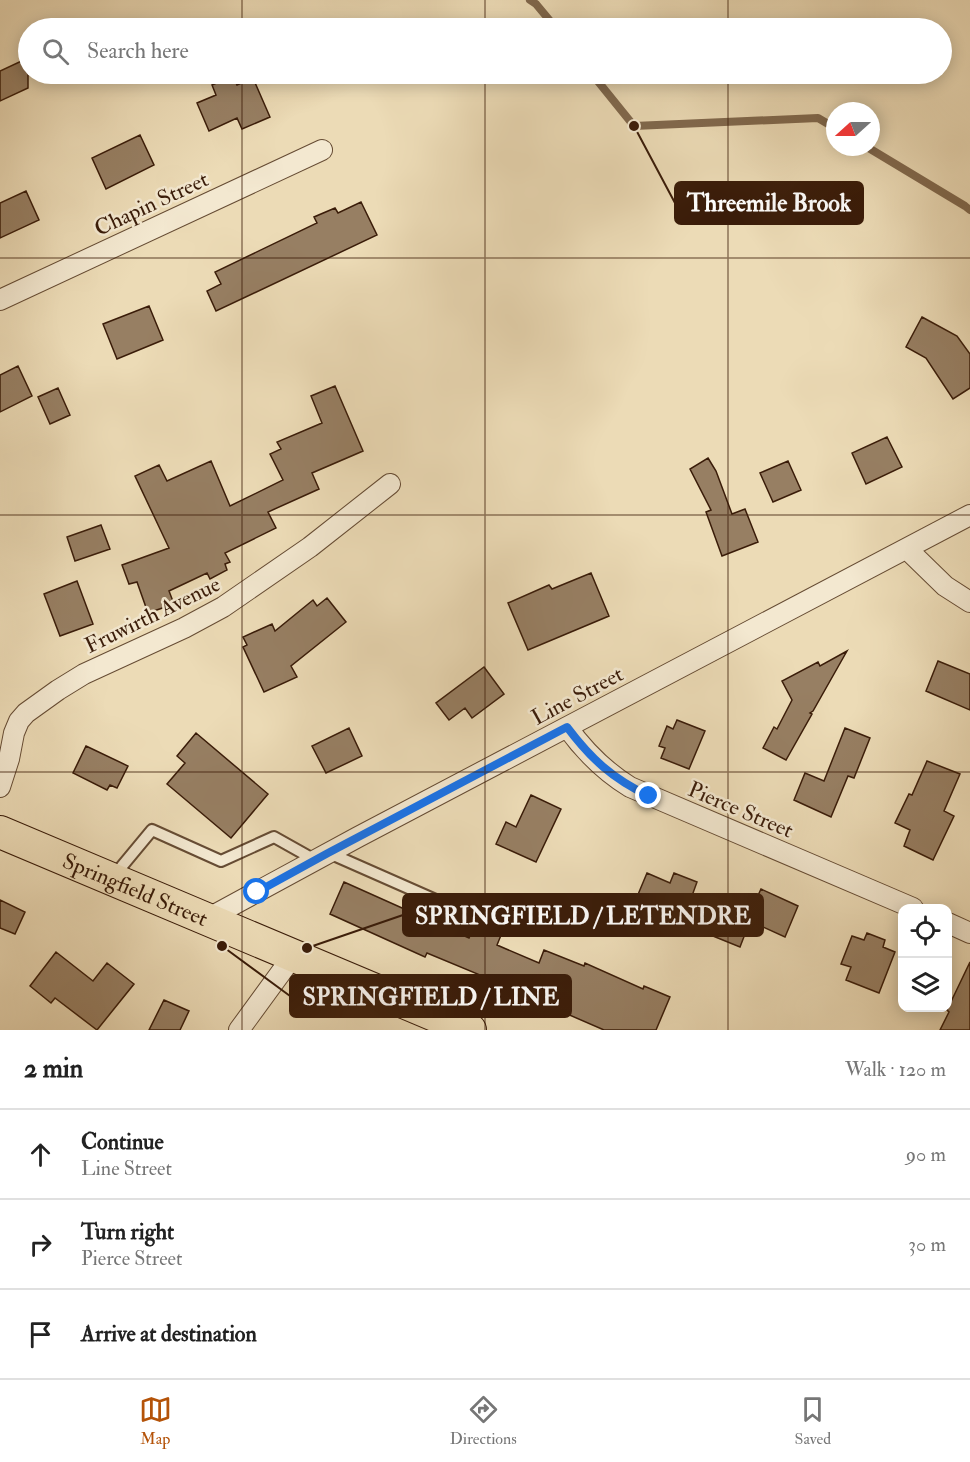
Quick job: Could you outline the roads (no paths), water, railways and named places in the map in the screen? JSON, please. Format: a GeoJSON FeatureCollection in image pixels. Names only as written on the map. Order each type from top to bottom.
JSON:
{"type":"FeatureCollection","features":[{"type":"Feature","properties":{"kind":"main road","name":"Springfield Street"},"geometry":{"type":"LineString","coordinates":[[0,832],[470,1030]]}},
{"type":"Feature","properties":{"kind":"street","name":"Chapin Street"},"geometry":{"type":"LineString","coordinates":[[0,300],[322,150]]}},
{"type":"Feature","properties":{"kind":"street","name":"Fruwirth Avenue"},"geometry":{"type":"LineString","coordinates":[[0,787],[14,733],[19,721],[26,713],[84,674],[184,628],[223,607],[301,554],[390,484]]}},
{"type":"Feature","properties":{"kind":"street","name":"Line Street"},"geometry":{"type":"LineString","coordinates":[[207,919],[970,515]]}},
{"type":"Feature","properties":{"kind":"street"},"geometry":{"type":"LineString","coordinates":[[907,549],[945,586],[970,602]]}},
{"type":"Feature","properties":{"kind":"street","name":"Pierce Street"},"geometry":{"type":"LineString","coordinates":[[567,727],[592,758],[630,787],[901,904]]}},
{"type":"Feature","properties":{"kind":"street"},"geometry":{"type":"LineString","coordinates":[[952,925],[970,933]]}},
{"type":"Feature","properties":{"kind":"street"},"geometry":{"type":"LineString","coordinates":[[239,1030],[293,956]]}},
{"type":"Feature","properties":{"kind":"lane"},"geometry":{"type":"LineString","coordinates":[[111,879],[152,830],[221,861],[274,837],[447,905]]}},
{"type":"Feature","properties":{"kind":"waterway"},"geometry":{"type":"LineString","coordinates":[[530,0],[548,18]]}},
{"type":"Feature","properties":{"kind":"waterway"},"geometry":{"type":"LineString","coordinates":[[600,84],[634,126],[818,118],[826,123]]}},
{"type":"Feature","properties":{"kind":"waterway"},"geometry":{"type":"LineString","coordinates":[[880,155],[970,210]]}},
{"type":"Feature","properties":{"kind":"place","name":"Threemile Brook"},"geometry":{"type":"Point","coordinates":[634,126]}},
{"type":"Feature","properties":{"kind":"place","name":"SPRINGFIELD / LINE"},"geometry":{"type":"Point","coordinates":[222,946]}},
{"type":"Feature","properties":{"kind":"place","name":"SPRINGFIELD / LETENDRE"},"geometry":{"type":"Point","coordinates":[307,948]}}]}
